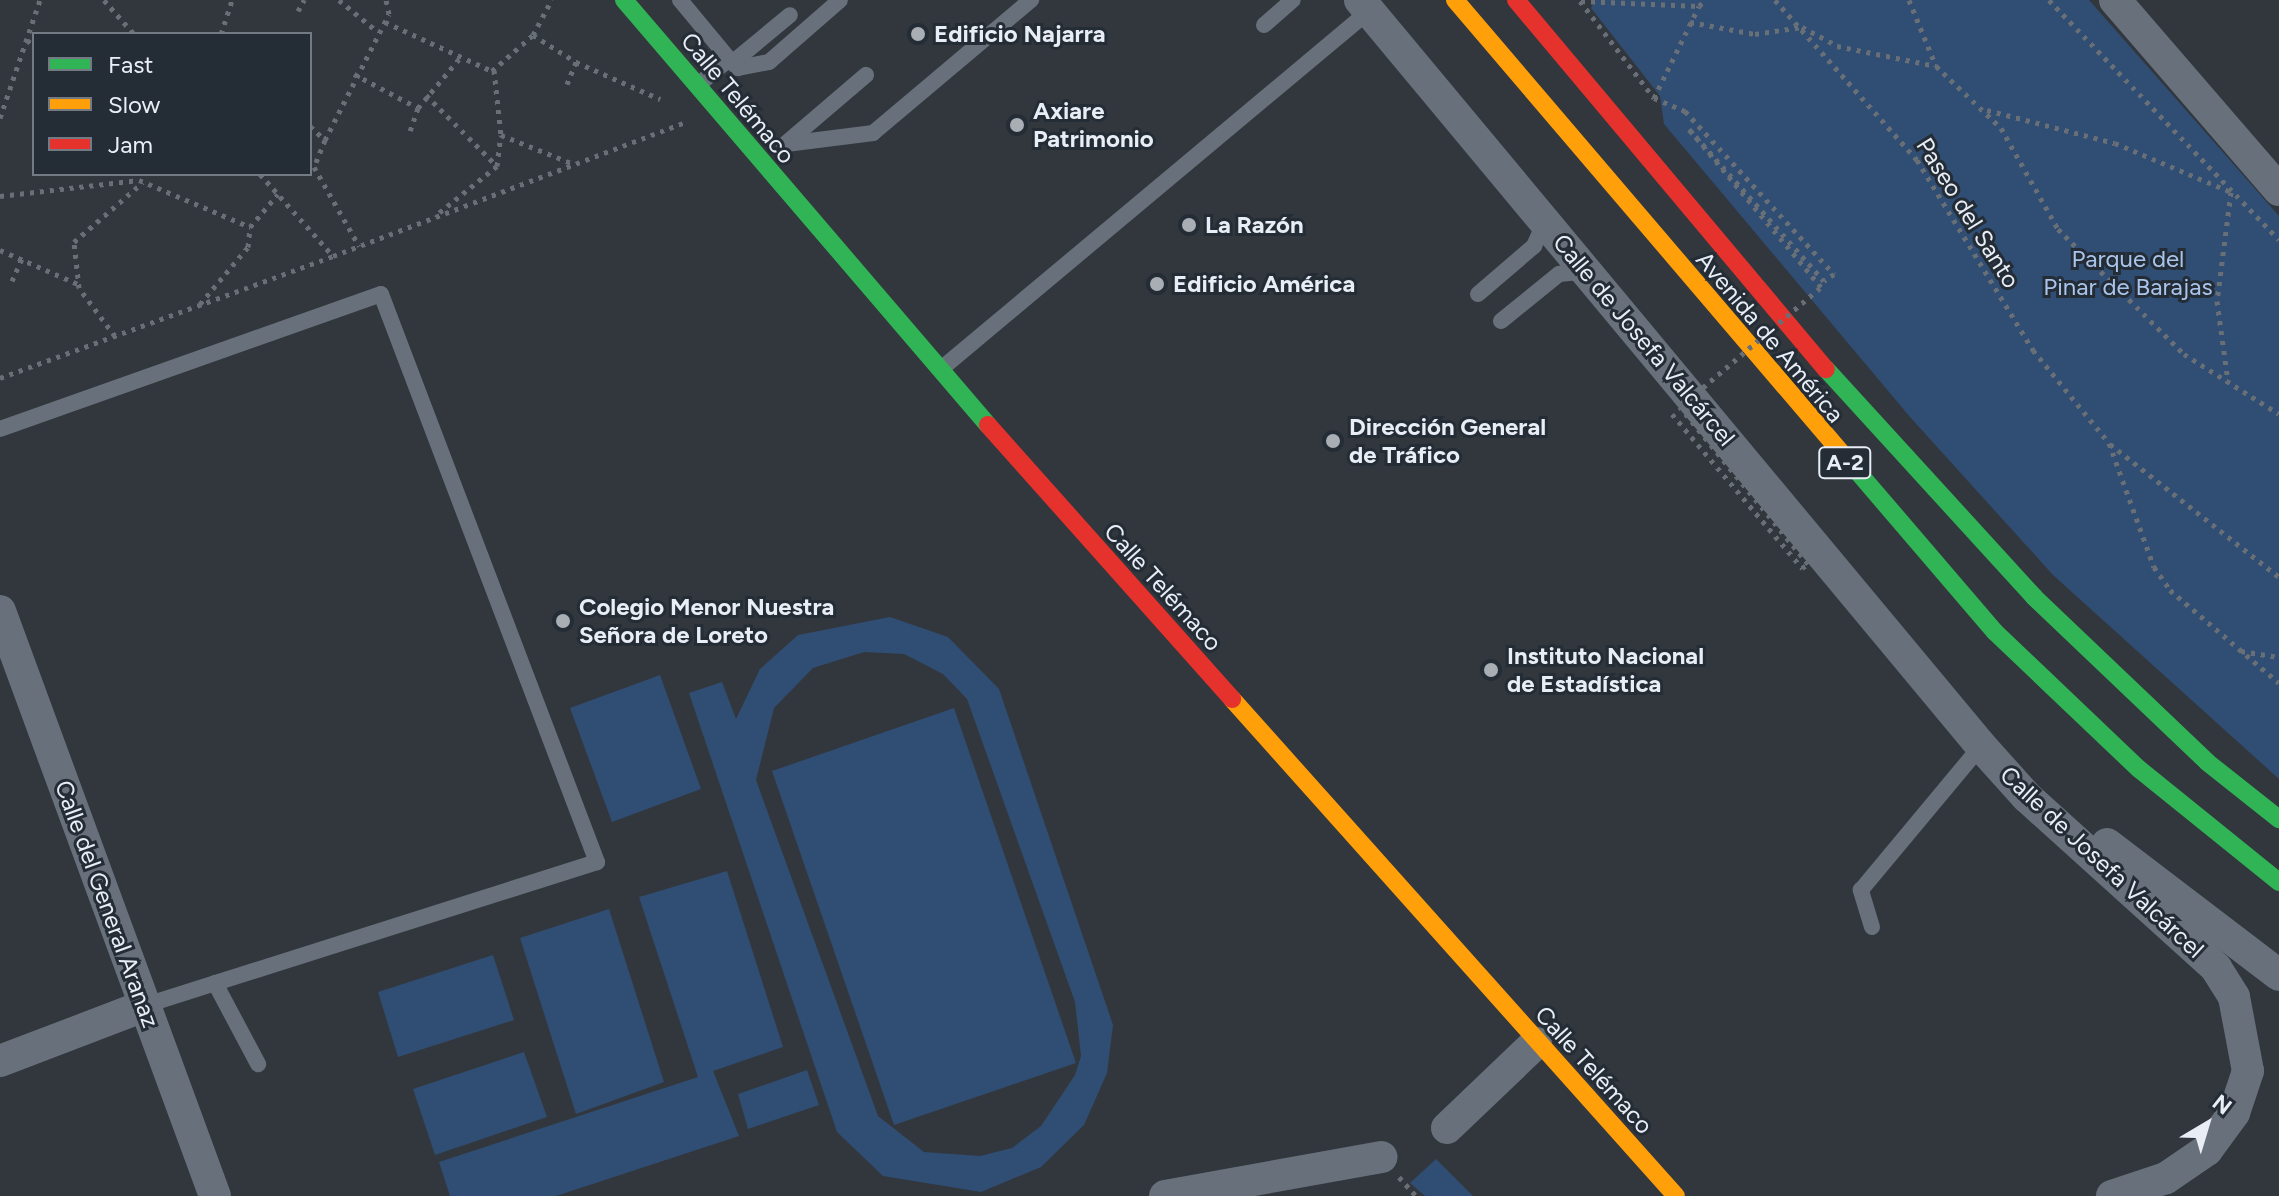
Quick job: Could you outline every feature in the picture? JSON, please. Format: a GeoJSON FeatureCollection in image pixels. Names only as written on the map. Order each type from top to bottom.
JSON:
{"type":"FeatureCollection","features":[{"type":"Feature","properties":{"kind":"main road","name":"Calle Telémaco"},"geometry":{"type":"LineString","coordinates":[[624,0],[939,371],[1536,1043],[1676,1196]]}},
{"type":"Feature","properties":{"kind":"main road","name":"Avenida de América"},"geometry":{"type":"LineString","coordinates":[[1455,0],[1995,632],[2139,769],[2279,882]]}},
{"type":"Feature","properties":{"kind":"main road","name":"Avenida de América"},"geometry":{"type":"LineString","coordinates":[[1516,0],[1894,449],[2034,597],[2207,762],[2279,819]]}},
{"type":"Feature","properties":{"kind":"street"},"geometry":{"type":"LineString","coordinates":[[2115,0],[2279,190]]}},
{"type":"Feature","properties":{"kind":"street","name":"Calle de Josefa Valcárcel"},"geometry":{"type":"LineString","coordinates":[[1364,6],[1981,746],[2027,797],[2216,968],[2234,997],[2248,1047],[2234,1113],[2207,1150],[2166,1178],[2112,1196]]}},
{"type":"Feature","properties":{"kind":"street","name":"Calle del General Aranaz"},"geometry":{"type":"LineString","coordinates":[[0,611],[215,1196]]}},
{"type":"Feature","properties":{"kind":"street","name":"Calle de Josefa Valcárcel"},"geometry":{"type":"LineString","coordinates":[[1928,680],[2079,821],[2279,975]]}},
{"type":"Feature","properties":{"kind":"street"},"geometry":{"type":"LineString","coordinates":[[0,1061],[144,1006]]}},
{"type":"Feature","properties":{"kind":"street"},"geometry":{"type":"LineString","coordinates":[[1447,1128],[1536,1043]]}},
{"type":"Feature","properties":{"kind":"street"},"geometry":{"type":"LineString","coordinates":[[1165,1196],[1382,1157]]}},
{"type":"Feature","properties":{"kind":"lane"},"geometry":{"type":"LineString","coordinates":[[680,0],[730,61],[769,62],[840,0]]}},
{"type":"Feature","properties":{"kind":"lane"},"geometry":{"type":"LineString","coordinates":[[786,144],[873,133],[1031,0]]}},
{"type":"Feature","properties":{"kind":"lane"},"geometry":{"type":"LineString","coordinates":[[1264,25],[1293,0]]}},
{"type":"Feature","properties":{"kind":"lane"},"geometry":{"type":"LineString","coordinates":[[939,371],[1364,6]]}},
{"type":"Feature","properties":{"kind":"lane"},"geometry":{"type":"LineString","coordinates":[[697,86],[790,15]]}},
{"type":"Feature","properties":{"kind":"lane"},"geometry":{"type":"LineString","coordinates":[[761,164],[866,75]]}},
{"type":"Feature","properties":{"kind":"lane"},"geometry":{"type":"LineString","coordinates":[[1478,294],[1534,246],[1545,221]]}},
{"type":"Feature","properties":{"kind":"lane"},"geometry":{"type":"LineString","coordinates":[[1501,321],[1559,274],[1586,271]]}},
{"type":"Feature","properties":{"kind":"lane"},"geometry":{"type":"LineString","coordinates":[[0,429],[381,294],[597,862],[144,1006]]}},
{"type":"Feature","properties":{"kind":"lane"},"geometry":{"type":"LineString","coordinates":[[1872,927],[1861,890],[1981,746]]}},
{"type":"Feature","properties":{"kind":"lane"},"geometry":{"type":"LineString","coordinates":[[215,983],[258,1064]]}},
{"type":"Feature","properties":{"kind":"path"},"geometry":{"type":"LineString","coordinates":[[0,118],[40,0]]}},
{"type":"Feature","properties":{"kind":"path"},"geometry":{"type":"LineString","coordinates":[[104,0],[132,32]]}},
{"type":"Feature","properties":{"kind":"path"},"geometry":{"type":"LineString","coordinates":[[222,32],[232,0]]}},
{"type":"Feature","properties":{"kind":"path"},"geometry":{"type":"LineString","coordinates":[[298,11],[304,0]]}},
{"type":"Feature","properties":{"kind":"path"},"geometry":{"type":"LineString","coordinates":[[339,0],[378,32]]}},
{"type":"Feature","properties":{"kind":"path"},"geometry":{"type":"LineString","coordinates":[[359,246],[314,167],[354,74],[385,22],[386,0]]}},
{"type":"Feature","properties":{"kind":"path"},"geometry":{"type":"LineString","coordinates":[[494,70],[533,35],[552,0]]}},
{"type":"Feature","properties":{"kind":"path"},"geometry":{"type":"LineString","coordinates":[[1654,98],[1690,22],[1706,0]]}},
{"type":"Feature","properties":{"kind":"path","name":"Paseo del Santo"},"geometry":{"type":"LineString","coordinates":[[1775,0],[1917,160],[2033,350],[2109,443],[2154,567],[2205,625],[2279,683]]}},
{"type":"Feature","properties":{"kind":"path"},"geometry":{"type":"LineString","coordinates":[[1909,0],[1936,66],[1985,110],[2058,229],[2184,354],[2279,414]]}},
{"type":"Feature","properties":{"kind":"path"},"geometry":{"type":"LineString","coordinates":[[2049,0],[2279,240]]}},
{"type":"Feature","properties":{"kind":"path"},"geometry":{"type":"LineString","coordinates":[[1672,414],[1802,568],[1808,564],[1680,407],[1821,287],[1689,129],[1824,281],[1834,274],[1685,111],[1654,98],[1580,1],[1699,6]]}},
{"type":"Feature","properties":{"kind":"path"},"geometry":{"type":"LineString","coordinates":[[385,22],[460,58],[494,70]]}},
{"type":"Feature","properties":{"kind":"path"},"geometry":{"type":"LineString","coordinates":[[1690,22],[1755,34],[1802,27],[1837,46],[1936,66]]}},
{"type":"Feature","properties":{"kind":"path"},"geometry":{"type":"LineString","coordinates":[[533,35],[576,62],[676,106]]}},
{"type":"Feature","properties":{"kind":"path"},"geometry":{"type":"LineString","coordinates":[[27,40],[32,44]]}},
{"type":"Feature","properties":{"kind":"path"},"geometry":{"type":"LineString","coordinates":[[410,131],[426,95],[460,58]]}},
{"type":"Feature","properties":{"kind":"path"},"geometry":{"type":"LineString","coordinates":[[567,84],[576,62]]}},
{"type":"Feature","properties":{"kind":"path"},"geometry":{"type":"LineString","coordinates":[[431,219],[497,166],[501,135],[494,70]]}},
{"type":"Feature","properties":{"kind":"path"},"geometry":{"type":"LineString","coordinates":[[354,74],[418,108]]}},
{"type":"Feature","properties":{"kind":"path"},"geometry":{"type":"LineString","coordinates":[[426,95],[497,166]]}},
{"type":"Feature","properties":{"kind":"path"},"geometry":{"type":"LineString","coordinates":[[1985,110],[2115,143],[2231,192]]}},
{"type":"Feature","properties":{"kind":"path"},"geometry":{"type":"LineString","coordinates":[[0,378],[693,120],[684,113]]}},
{"type":"Feature","properties":{"kind":"path"},"geometry":{"type":"LineString","coordinates":[[312,128],[325,140]]}},
{"type":"Feature","properties":{"kind":"path"},"geometry":{"type":"LineString","coordinates":[[501,135],[575,164]]}},
{"type":"Feature","properties":{"kind":"path"},"geometry":{"type":"LineString","coordinates":[[262,176],[333,256]]}},
{"type":"Feature","properties":{"kind":"path"},"geometry":{"type":"LineString","coordinates":[[0,196],[142,179],[250,227]]}},
{"type":"Feature","properties":{"kind":"path"},"geometry":{"type":"LineString","coordinates":[[115,336],[78,284],[74,242],[142,179]]}},
{"type":"Feature","properties":{"kind":"path"},"geometry":{"type":"LineString","coordinates":[[2228,382],[2217,301],[2231,192]]}},
{"type":"Feature","properties":{"kind":"path"},"geometry":{"type":"LineString","coordinates":[[198,305],[248,247],[250,227],[278,194]]}},
{"type":"Feature","properties":{"kind":"path"},"geometry":{"type":"LineString","coordinates":[[0,250],[78,284]]}},
{"type":"Feature","properties":{"kind":"path"},"geometry":{"type":"LineString","coordinates":[[12,281],[22,259]]}},
{"type":"Feature","properties":{"kind":"path"},"geometry":{"type":"LineString","coordinates":[[2109,443],[2279,577]]}},
{"type":"Feature","properties":{"kind":"path"},"geometry":{"type":"LineString","coordinates":[[2240,651],[2279,657]]}},
{"type":"Feature","properties":{"kind":"green space","name":"Parque del Pinar de Barajas"},"geometry":{"type":"Polygon","coordinates":[[[1595,0],[2089,0],[2279,216],[2279,779],[2053,575],[1910,417],[1664,124],[1660,96],[1591,8],[1595,0]]]}},
{"type":"Feature","properties":{"kind":"green space"},"geometry":{"type":"Polygon","coordinates":[[[890,617],[948,637],[999,689],[1113,1025],[1107,1073],[1084,1125],[1041,1167],[981,1192],[883,1176],[837,1132],[689,693],[722,682],[736,719],[760,669],[798,635],[890,617]],[[864,652],[813,668],[774,708],[756,780],[878,1116],[924,1152],[980,1156],[1012,1148],[1041,1126],[1075,1075],[1081,1056],[1075,1002],[967,699],[943,674],[904,654],[864,652]]]}},
{"type":"Feature","properties":{"kind":"green space"},"geometry":{"type":"Polygon","coordinates":[[[660,675],[701,789],[612,822],[570,708],[660,675]]]}},
{"type":"Feature","properties":{"kind":"green space"},"geometry":{"type":"Polygon","coordinates":[[[954,708],[1076,1063],[894,1125],[772,771],[954,708]]]}},
{"type":"Feature","properties":{"kind":"green space"},"geometry":{"type":"Polygon","coordinates":[[[727,871],[783,1047],[713,1071],[739,1136],[556,1196],[450,1196],[439,1162],[698,1077],[639,897],[727,871]]]}},
{"type":"Feature","properties":{"kind":"green space"},"geometry":{"type":"Polygon","coordinates":[[[609,909],[664,1082],[576,1114],[520,938],[609,909]]]}},
{"type":"Feature","properties":{"kind":"green space"},"geometry":{"type":"Polygon","coordinates":[[[493,955],[514,1020],[398,1057],[378,992],[493,955]]]}},
{"type":"Feature","properties":{"kind":"green space"},"geometry":{"type":"Polygon","coordinates":[[[524,1052],[547,1117],[435,1155],[413,1089],[524,1052]]]}},
{"type":"Feature","properties":{"kind":"green space"},"geometry":{"type":"Polygon","coordinates":[[[807,1070],[819,1105],[748,1129],[738,1094],[807,1070]]]}},
{"type":"Feature","properties":{"kind":"green space"},"geometry":{"type":"Polygon","coordinates":[[[1436,1159],[1473,1196],[1425,1196],[1410,1183],[1436,1159]]]}},
{"type":"Feature","properties":{"kind":"traffic: fast"},"geometry":{"type":"LineString","coordinates":[[624,0],[988,425]]}},
{"type":"Feature","properties":{"kind":"traffic: fast"},"geometry":{"type":"LineString","coordinates":[[1826,369],[2034,597],[2207,762],[2279,819]]}},
{"type":"Feature","properties":{"kind":"traffic: fast"},"geometry":{"type":"LineString","coordinates":[[1851,464],[1995,632],[2139,769],[2279,882]]}},
{"type":"Feature","properties":{"kind":"traffic: slow"},"geometry":{"type":"LineString","coordinates":[[1455,0],[1851,464]]}},
{"type":"Feature","properties":{"kind":"traffic: slow"},"geometry":{"type":"LineString","coordinates":[[1232,699],[1676,1196]]}},
{"type":"Feature","properties":{"kind":"traffic: jam"},"geometry":{"type":"LineString","coordinates":[[1516,0],[1826,369]]}},
{"type":"Feature","properties":{"kind":"traffic: jam"},"geometry":{"type":"LineString","coordinates":[[988,425],[1232,699]]}},
{"type":"Feature","properties":{"kind":"place","name":"Edificio Najarra"},"geometry":{"type":"Point","coordinates":[918,34]}},
{"type":"Feature","properties":{"kind":"place","name":"Axiare Patrimonio"},"geometry":{"type":"Point","coordinates":[1017,125]}},
{"type":"Feature","properties":{"kind":"place","name":"La Razón"},"geometry":{"type":"Point","coordinates":[1189,225]}},
{"type":"Feature","properties":{"kind":"place","name":"Edificio América"},"geometry":{"type":"Point","coordinates":[1157,284]}},
{"type":"Feature","properties":{"kind":"place","name":"Dirección General de Tráfico"},"geometry":{"type":"Point","coordinates":[1333,441]}},
{"type":"Feature","properties":{"kind":"place","name":"Colegio Menor Nuestra Señora de Loreto"},"geometry":{"type":"Point","coordinates":[563,621]}},
{"type":"Feature","properties":{"kind":"place","name":"Instituto Nacional de Estadística"},"geometry":{"type":"Point","coordinates":[1491,670]}}]}
